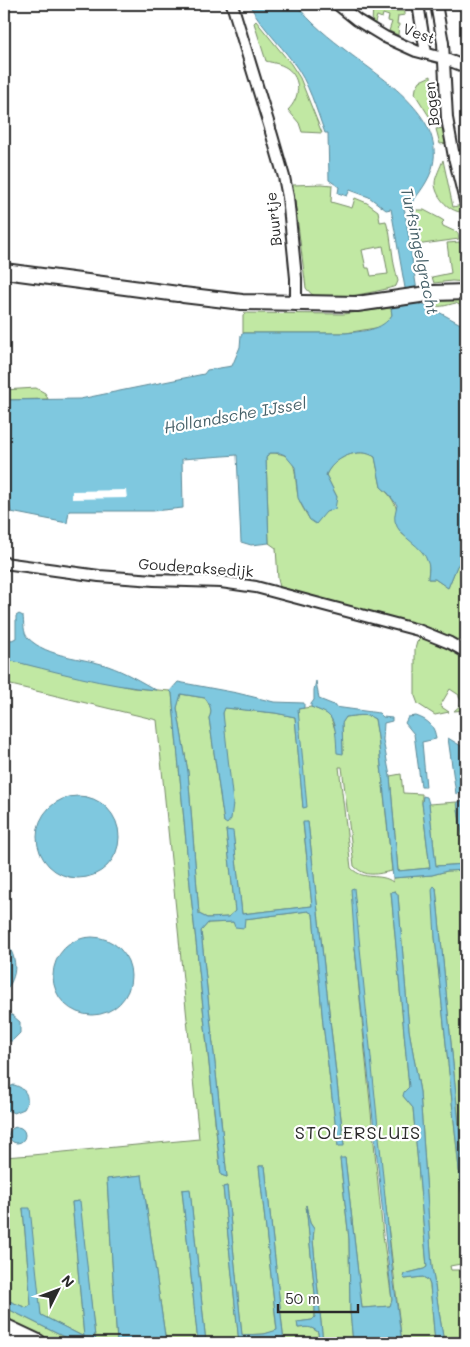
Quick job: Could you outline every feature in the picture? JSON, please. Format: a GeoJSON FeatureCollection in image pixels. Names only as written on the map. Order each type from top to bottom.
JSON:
{"type":"FeatureCollection","features":[{"type":"Feature","properties":{"kind":"main road"},"geometry":{"type":"LineString","coordinates":[[4,271],[242,302],[357,304],[434,293],[466,292]]}},
{"type":"Feature","properties":{"kind":"main road"},"geometry":{"type":"LineString","coordinates":[[4,1328],[38,1343]]}},
{"type":"Feature","properties":{"kind":"street","name":"Buurtje"},"geometry":{"type":"LineString","coordinates":[[232,4],[284,177],[288,197],[296,278],[296,304]]}},
{"type":"Feature","properties":{"kind":"street","name":"Vest"},"geometry":{"type":"LineString","coordinates":[[337,4],[357,20],[385,37],[466,67]]}},
{"type":"Feature","properties":{"kind":"street"},"geometry":{"type":"LineString","coordinates":[[418,4],[426,53]]}},
{"type":"Feature","properties":{"kind":"street","name":"Bogen"},"geometry":{"type":"LineString","coordinates":[[436,4],[442,43],[447,118],[466,205]]}},
{"type":"Feature","properties":{"kind":"street"},"geometry":{"type":"LineString","coordinates":[[454,157],[466,156]]}},
{"type":"Feature","properties":{"kind":"street","name":"Gouderaksedijk"},"geometry":{"type":"LineString","coordinates":[[4,563],[99,576],[221,582],[256,587],[418,630],[450,643],[466,652]]}},
{"type":"Feature","properties":{"kind":"green space"},"geometry":{"type":"Polygon","coordinates":[[[373,4],[391,4],[391,11],[405,11],[405,15],[398,16],[398,35],[389,31],[392,22],[388,21],[389,16],[383,14],[382,18],[377,16],[374,26],[372,24],[373,4]]]}},
{"type":"Feature","properties":{"kind":"green space"},"geometry":{"type":"Polygon","coordinates":[[[256,21],[300,78],[322,133],[302,132],[299,123],[288,110],[297,94],[297,83],[292,72],[287,68],[266,61],[254,23],[256,21]]]}},
{"type":"Feature","properties":{"kind":"green space"},"geometry":{"type":"Polygon","coordinates":[[[431,76],[434,124],[415,94],[420,81],[431,76]]]}},
{"type":"Feature","properties":{"kind":"green space"},"geometry":{"type":"Polygon","coordinates":[[[444,128],[448,143],[440,144],[436,129],[444,128]]]}},
{"type":"Feature","properties":{"kind":"green space"},"geometry":{"type":"Polygon","coordinates":[[[443,160],[453,207],[462,205],[465,212],[449,207],[438,194],[435,181],[443,160]]]}},
{"type":"Feature","properties":{"kind":"green space"},"geometry":{"type":"Polygon","coordinates":[[[293,185],[332,185],[331,202],[352,208],[355,198],[367,203],[378,211],[380,222],[386,221],[389,229],[398,281],[396,286],[345,297],[325,298],[314,296],[306,288],[293,185]],[[383,246],[362,250],[366,268],[369,268],[371,276],[388,274],[383,246]]]}},
{"type":"Feature","properties":{"kind":"green space"},"geometry":{"type":"Polygon","coordinates":[[[410,210],[424,210],[441,219],[444,221],[442,223],[443,226],[458,233],[459,239],[416,245],[410,210]]]}},
{"type":"Feature","properties":{"kind":"green space"},"geometry":{"type":"Polygon","coordinates":[[[460,242],[463,256],[466,260],[466,282],[434,283],[432,277],[451,273],[447,243],[460,242]]]}},
{"type":"Feature","properties":{"kind":"green space"},"geometry":{"type":"Polygon","coordinates":[[[466,299],[466,309],[456,303],[435,306],[428,302],[435,300],[466,299]]]}},
{"type":"Feature","properties":{"kind":"green space"},"geometry":{"type":"Polygon","coordinates":[[[391,308],[392,315],[381,327],[346,333],[243,333],[243,316],[245,313],[343,314],[391,308]]]}},
{"type":"Feature","properties":{"kind":"green space"},"geometry":{"type":"Polygon","coordinates":[[[36,388],[45,393],[48,399],[4,400],[4,390],[36,388]]]}},
{"type":"Feature","properties":{"kind":"green space"},"geometry":{"type":"Polygon","coordinates":[[[269,453],[280,454],[292,461],[299,499],[310,520],[337,497],[326,475],[334,463],[354,453],[369,454],[375,457],[381,487],[387,492],[394,503],[402,534],[419,547],[426,556],[429,566],[428,579],[435,579],[448,588],[457,566],[466,554],[466,644],[412,623],[280,587],[276,548],[269,543],[266,458],[269,453]]]}},
{"type":"Feature","properties":{"kind":"green space"},"geometry":{"type":"Polygon","coordinates":[[[421,638],[435,642],[466,660],[466,710],[454,711],[463,703],[459,695],[450,689],[440,706],[449,712],[435,715],[418,704],[415,696],[415,649],[417,642],[421,638]]]}},
{"type":"Feature","properties":{"kind":"green space"},"geometry":{"type":"Polygon","coordinates":[[[4,659],[133,688],[170,691],[172,693],[220,1168],[221,1175],[227,1177],[201,931],[208,923],[234,922],[244,927],[244,919],[308,911],[313,914],[323,1024],[338,1146],[344,1145],[308,822],[303,823],[312,906],[242,914],[233,832],[226,830],[235,911],[229,917],[207,918],[199,914],[188,772],[177,708],[180,694],[205,698],[210,708],[209,718],[224,822],[223,712],[225,708],[295,717],[303,807],[298,709],[311,707],[327,713],[331,718],[343,753],[342,723],[346,717],[365,715],[375,719],[392,871],[367,874],[354,866],[342,767],[339,767],[351,868],[362,875],[388,879],[393,882],[393,878],[466,870],[466,1198],[436,888],[435,937],[466,1237],[466,1263],[450,1266],[451,1270],[466,1270],[466,1343],[444,1343],[432,1267],[420,1092],[409,1030],[398,895],[395,891],[391,892],[409,1087],[403,1096],[413,1108],[427,1267],[404,1274],[405,1279],[423,1277],[428,1280],[435,1343],[402,1343],[355,948],[383,1235],[392,1300],[390,1306],[362,1308],[345,1158],[340,1159],[349,1239],[350,1311],[353,1343],[323,1343],[313,1240],[314,1229],[310,1223],[306,1205],[315,1294],[315,1317],[312,1320],[298,1322],[298,1328],[310,1327],[318,1332],[319,1343],[284,1343],[265,1166],[259,1166],[277,1331],[264,1334],[242,1335],[227,1186],[223,1187],[239,1343],[206,1343],[190,1190],[182,1190],[198,1343],[166,1343],[142,1175],[107,1179],[117,1343],[97,1343],[95,1337],[79,1201],[72,1202],[84,1337],[41,1315],[23,1208],[31,1305],[27,1308],[4,1299],[4,1157],[199,1139],[157,720],[11,685],[4,685],[4,659]]]}},
{"type":"Feature","properties":{"kind":"green space"},"geometry":{"type":"Polygon","coordinates":[[[401,774],[403,793],[422,794],[430,868],[398,871],[390,776],[401,774]]]}},
{"type":"Feature","properties":{"kind":"green space"},"geometry":{"type":"Polygon","coordinates":[[[457,802],[466,864],[436,866],[429,804],[457,802]]]}},
{"type":"Feature","properties":{"kind":"green space"},"geometry":{"type":"Polygon","coordinates":[[[4,1307],[76,1343],[51,1343],[4,1321],[4,1307]]]}},
{"type":"Feature","properties":{"kind":"water","name":"Hollandsche IJssel"},"geometry":{"type":"Polygon","coordinates":[[[249,4],[296,4],[321,30],[408,100],[429,130],[434,147],[432,171],[410,205],[404,206],[419,304],[426,305],[466,327],[466,554],[457,566],[448,588],[435,579],[428,579],[429,567],[425,556],[397,527],[395,513],[397,505],[381,487],[375,457],[369,454],[354,453],[340,459],[329,469],[326,475],[337,497],[335,509],[326,512],[316,524],[310,520],[298,498],[295,467],[285,455],[269,453],[266,458],[269,543],[251,545],[241,542],[237,455],[182,459],[183,508],[153,511],[69,511],[67,523],[11,512],[6,483],[4,483],[4,400],[80,399],[204,374],[207,370],[232,366],[240,347],[241,335],[244,333],[346,333],[365,331],[378,327],[388,320],[392,315],[391,308],[408,305],[391,209],[386,210],[369,197],[350,190],[347,196],[338,193],[339,187],[329,180],[328,133],[325,133],[308,87],[299,70],[264,27],[249,4]]]}},
{"type":"Feature","properties":{"kind":"water"},"geometry":{"type":"Polygon","coordinates":[[[19,614],[23,616],[26,636],[45,650],[108,666],[156,690],[99,682],[4,659],[4,638],[12,640],[16,638],[16,616],[19,614]]]}},
{"type":"Feature","properties":{"kind":"water"},"geometry":{"type":"Polygon","coordinates":[[[316,681],[319,699],[335,707],[379,713],[383,717],[392,718],[392,721],[384,723],[383,740],[390,776],[398,871],[430,868],[422,803],[423,796],[427,797],[429,804],[436,866],[466,864],[466,870],[393,878],[375,719],[365,715],[346,717],[342,723],[343,754],[337,753],[333,721],[327,714],[311,707],[314,700],[316,681]]]}},
{"type":"Feature","properties":{"kind":"water"},"geometry":{"type":"Polygon","coordinates":[[[178,682],[274,702],[304,703],[304,708],[298,709],[307,807],[303,808],[295,717],[225,708],[223,713],[233,803],[231,819],[227,824],[224,822],[209,718],[211,713],[210,705],[205,698],[181,694],[177,708],[188,772],[199,914],[207,918],[228,917],[235,911],[226,830],[233,831],[242,914],[312,906],[303,822],[308,822],[344,1146],[338,1146],[323,1024],[313,914],[308,911],[245,919],[244,928],[235,927],[233,922],[208,923],[201,931],[227,1177],[221,1175],[191,895],[172,693],[170,691],[178,682]]]}},
{"type":"Feature","properties":{"kind":"water"},"geometry":{"type":"Polygon","coordinates":[[[416,716],[430,724],[436,739],[422,742],[426,787],[421,787],[414,734],[405,723],[408,717],[416,716]]]}},
{"type":"Feature","properties":{"kind":"water"},"geometry":{"type":"Polygon","coordinates":[[[448,738],[466,749],[466,770],[464,770],[465,792],[456,794],[448,738]]]}},
{"type":"Feature","properties":{"kind":"water"},"geometry":{"type":"Polygon","coordinates":[[[78,796],[94,799],[107,808],[116,821],[119,837],[116,853],[107,866],[94,875],[78,878],[62,875],[49,866],[40,853],[37,837],[40,821],[49,808],[62,799],[78,796]]]}},
{"type":"Feature","properties":{"kind":"water"},"geometry":{"type":"Polygon","coordinates":[[[466,801],[466,860],[457,802],[466,801]]]}},
{"type":"Feature","properties":{"kind":"water"},"geometry":{"type":"Polygon","coordinates":[[[434,886],[436,888],[466,1198],[466,1237],[435,937],[432,889],[434,886]]]}},
{"type":"Feature","properties":{"kind":"water"},"geometry":{"type":"Polygon","coordinates":[[[354,888],[393,1276],[402,1343],[353,1343],[350,1311],[349,1239],[340,1158],[345,1158],[362,1308],[390,1306],[392,1300],[355,948],[351,889],[354,888]]]}},
{"type":"Feature","properties":{"kind":"water"},"geometry":{"type":"Polygon","coordinates":[[[395,891],[398,895],[409,1030],[420,1092],[432,1267],[444,1343],[435,1343],[428,1280],[423,1277],[405,1279],[403,1277],[404,1274],[427,1267],[413,1108],[403,1096],[409,1087],[391,892],[395,891]]]}},
{"type":"Feature","properties":{"kind":"water"},"geometry":{"type":"Polygon","coordinates":[[[84,937],[100,937],[114,943],[125,954],[131,968],[131,984],[125,998],[114,1009],[100,1015],[84,1015],[70,1009],[59,998],[53,984],[53,968],[59,954],[70,943],[84,937]]]}},
{"type":"Feature","properties":{"kind":"water"},"geometry":{"type":"Polygon","coordinates":[[[4,941],[12,953],[15,966],[12,980],[4,992],[4,941]]]}},
{"type":"Feature","properties":{"kind":"water"},"geometry":{"type":"Polygon","coordinates":[[[4,1014],[12,1015],[20,1022],[20,1033],[12,1041],[4,1041],[4,1014]]]}},
{"type":"Feature","properties":{"kind":"water"},"geometry":{"type":"Polygon","coordinates":[[[14,1085],[22,1088],[26,1094],[27,1101],[24,1109],[14,1113],[4,1109],[4,1089],[14,1085]]]}},
{"type":"Feature","properties":{"kind":"water"},"geometry":{"type":"Polygon","coordinates":[[[17,1127],[25,1135],[17,1143],[9,1135],[17,1127]]]}},
{"type":"Feature","properties":{"kind":"water"},"geometry":{"type":"Polygon","coordinates":[[[259,1166],[265,1166],[284,1343],[278,1343],[277,1340],[239,1343],[223,1187],[227,1186],[242,1335],[264,1334],[277,1330],[259,1166]]]}},
{"type":"Feature","properties":{"kind":"water"},"geometry":{"type":"Polygon","coordinates":[[[142,1175],[166,1343],[117,1343],[107,1179],[142,1175]]]}},
{"type":"Feature","properties":{"kind":"water"},"geometry":{"type":"Polygon","coordinates":[[[190,1189],[206,1343],[198,1343],[182,1190],[190,1189]]]}},
{"type":"Feature","properties":{"kind":"water"},"geometry":{"type":"Polygon","coordinates":[[[80,1201],[97,1343],[76,1343],[4,1307],[4,1299],[27,1308],[31,1305],[23,1208],[30,1208],[41,1315],[84,1337],[72,1202],[80,1201]]]}},
{"type":"Feature","properties":{"kind":"water"},"geometry":{"type":"Polygon","coordinates":[[[306,1205],[310,1223],[314,1229],[313,1240],[323,1343],[319,1343],[318,1332],[306,1327],[298,1328],[297,1322],[312,1320],[315,1317],[315,1294],[306,1205]]]}},
{"type":"Feature","properties":{"kind":"pier"},"geometry":{"type":"Polygon","coordinates":[[[126,490],[127,498],[72,499],[72,491],[126,490]]]}},
{"type":"Feature","properties":{"kind":"district","name":"STOLERSLUIS"},"geometry":{"type":"Point","coordinates":[358,1133]}},
{"type":"Feature","properties":{"kind":"water label","name":"Turfsingelgracht"},"geometry":{"type":"Point","coordinates":[420,251]}}]}
